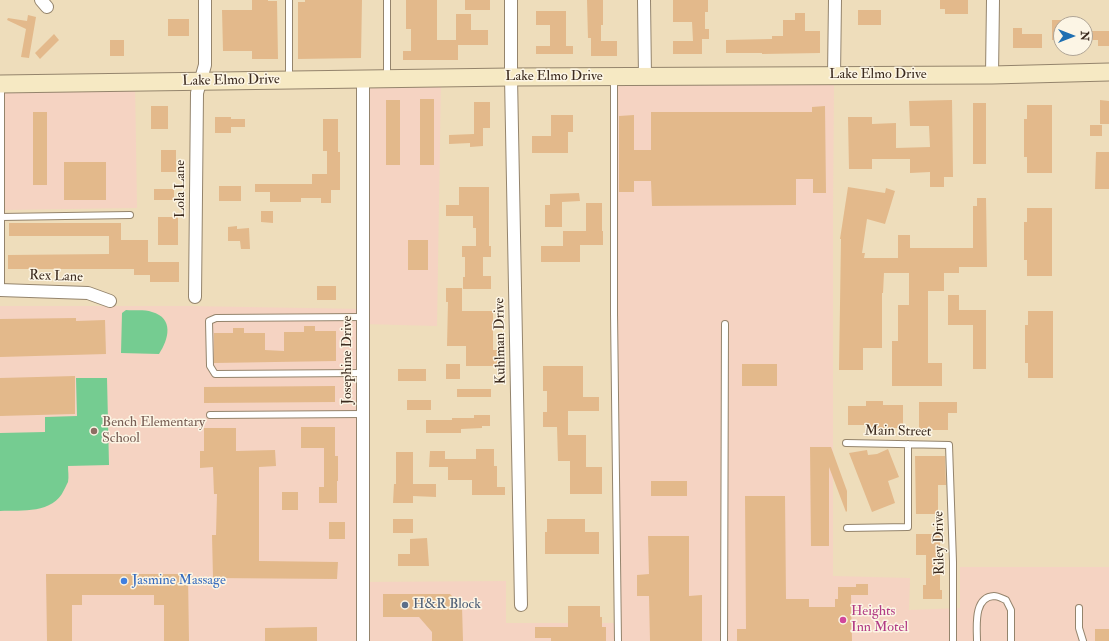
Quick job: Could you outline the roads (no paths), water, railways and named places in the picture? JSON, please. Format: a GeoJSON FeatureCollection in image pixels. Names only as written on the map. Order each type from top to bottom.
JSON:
{"type":"FeatureCollection","features":[{"type":"Feature","properties":{"kind":"main road","name":"Lake Elmo Drive"},"geometry":{"type":"LineString","coordinates":[[1,84],[511,77],[992,75],[1109,72]]}},
{"type":"Feature","properties":{"kind":"street","name":"Lola Lane"},"geometry":{"type":"LineString","coordinates":[[195,297],[197,93],[205,65],[205,0]]}},
{"type":"Feature","properties":{"kind":"street","name":"Kuhlman Drive"},"geometry":{"type":"LineString","coordinates":[[511,0],[511,77],[521,605]]}},
{"type":"Feature","properties":{"kind":"street"},"geometry":{"type":"LineString","coordinates":[[644,0],[644,77]]}},
{"type":"Feature","properties":{"kind":"street"},"geometry":{"type":"LineString","coordinates":[[834,76],[835,0]]}},
{"type":"Feature","properties":{"kind":"street"},"geometry":{"type":"LineString","coordinates":[[992,75],[993,0]]}},
{"type":"Feature","properties":{"kind":"street","name":"Josephine Drive"},"geometry":{"type":"LineString","coordinates":[[362,79],[363,641]]}},
{"type":"Feature","properties":{"kind":"street","name":"Rex Lane"},"geometry":{"type":"LineString","coordinates":[[1,290],[88,293],[110,300]]}},
{"type":"Feature","properties":{"kind":"lane"},"geometry":{"type":"LineString","coordinates":[[289,0],[289,80]]}},
{"type":"Feature","properties":{"kind":"lane"},"geometry":{"type":"LineString","coordinates":[[387,0],[387,79]]}},
{"type":"Feature","properties":{"kind":"lane"},"geometry":{"type":"LineString","coordinates":[[614,77],[614,313],[618,641]]}},
{"type":"Feature","properties":{"kind":"lane"},"geometry":{"type":"LineString","coordinates":[[1,84],[1,290]]}},
{"type":"Feature","properties":{"kind":"lane"},"geometry":{"type":"LineString","coordinates":[[1,217],[130,215]]}},
{"type":"Feature","properties":{"kind":"lane"},"geometry":{"type":"LineString","coordinates":[[363,317],[216,318],[209,321],[210,366],[215,374],[363,373]]}},
{"type":"Feature","properties":{"kind":"lane"},"geometry":{"type":"LineString","coordinates":[[724,641],[725,324]]}},
{"type":"Feature","properties":{"kind":"lane"},"geometry":{"type":"LineString","coordinates":[[210,415],[363,414]]}},
{"type":"Feature","properties":{"kind":"lane","name":"Main Street"},"geometry":{"type":"LineString","coordinates":[[846,443],[949,445]]}},
{"type":"Feature","properties":{"kind":"lane"},"geometry":{"type":"LineString","coordinates":[[847,528],[908,527],[908,444]]}},
{"type":"Feature","properties":{"kind":"lane","name":"Riley Drive"},"geometry":{"type":"LineString","coordinates":[[949,445],[953,562],[953,641]]}},
{"type":"Feature","properties":{"kind":"lane"},"geometry":{"type":"LineString","coordinates":[[977,641],[978,609],[984,600],[994,596],[1006,600],[1011,610],[1011,641]]}},
{"type":"Feature","properties":{"kind":"lane"},"geometry":{"type":"LineString","coordinates":[[1079,608],[1079,628],[1083,641]]}},
{"type":"Feature","properties":{"kind":"place","name":"Bench Elementary School"},"geometry":{"type":"Point","coordinates":[94,431]}},
{"type":"Feature","properties":{"kind":"place","name":"Jasmine Massage"},"geometry":{"type":"Point","coordinates":[124,581]}},
{"type":"Feature","properties":{"kind":"place","name":"H&R Block"},"geometry":{"type":"Point","coordinates":[405,605]}},
{"type":"Feature","properties":{"kind":"place","name":"Heights Inn Motel"},"geometry":{"type":"Point","coordinates":[843,620]}}]}
